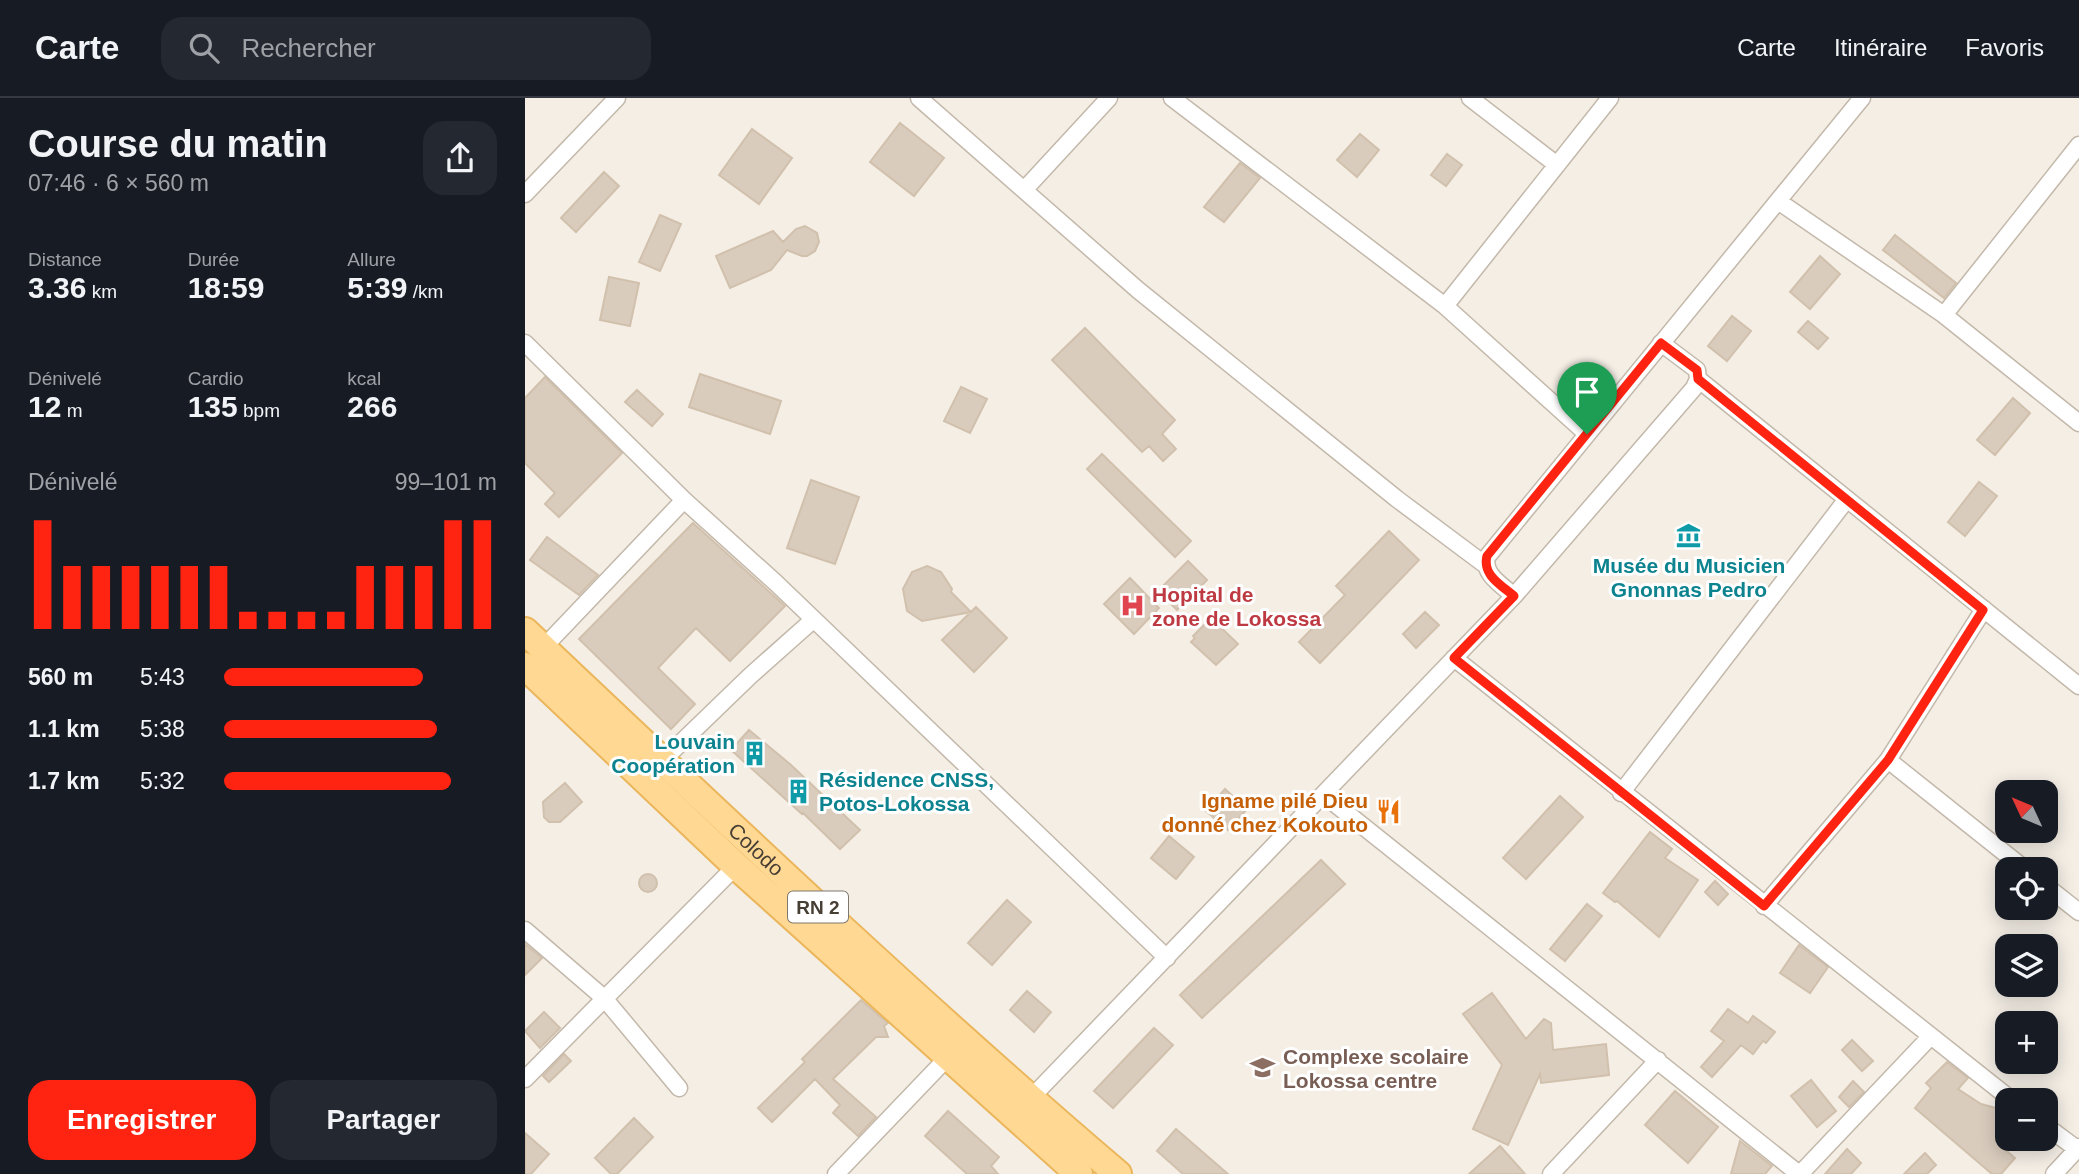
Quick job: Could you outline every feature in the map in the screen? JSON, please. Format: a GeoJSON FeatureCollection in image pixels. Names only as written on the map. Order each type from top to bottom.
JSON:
{"type":"FeatureCollection","features":[{"type":"Feature","properties":{"kind":"main road","name":"Colodo"},"geometry":{"type":"LineString","coordinates":[[531,648],[663,760],[753,848],[1030,1099],[1118,1174]]}},
{"type":"Feature","properties":{"kind":"main road","name":"Colodo"},"geometry":{"type":"LineString","coordinates":[[531,648],[736,866],[1079,1174]]}},
{"type":"Feature","properties":{"kind":"street"},"geometry":{"type":"LineString","coordinates":[[525,194],[617,98]]}},
{"type":"Feature","properties":{"kind":"street"},"geometry":{"type":"LineString","coordinates":[[919,98],[1138,290],[1397,499],[1485,564]]}},
{"type":"Feature","properties":{"kind":"street"},"geometry":{"type":"LineString","coordinates":[[1025,189],[1109,98]]}},
{"type":"Feature","properties":{"kind":"street"},"geometry":{"type":"LineString","coordinates":[[1172,98],[1445,306],[1587,434]]}},
{"type":"Feature","properties":{"kind":"street"},"geometry":{"type":"LineString","coordinates":[[1471,98],[1557,165]]}},
{"type":"Feature","properties":{"kind":"street"},"geometry":{"type":"LineString","coordinates":[[1445,306],[1610,98]]}},
{"type":"Feature","properties":{"kind":"street"},"geometry":{"type":"LineString","coordinates":[[1514,596],[1487,573],[1487,556],[1862,98]]}},
{"type":"Feature","properties":{"kind":"street"},"geometry":{"type":"LineString","coordinates":[[1944,315],[2079,145]]}},
{"type":"Feature","properties":{"kind":"street"},"geometry":{"type":"LineString","coordinates":[[1778,201],[1944,315],[2079,423]]}},
{"type":"Feature","properties":{"kind":"street"},"geometry":{"type":"LineString","coordinates":[[525,342],[684,500],[776,583],[1167,958]]}},
{"type":"Feature","properties":{"kind":"street"},"geometry":{"type":"LineString","coordinates":[[1030,1099],[1514,596],[1694,388],[1698,379],[1697,370],[1661,343]]}},
{"type":"Feature","properties":{"kind":"street"},"geometry":{"type":"LineString","coordinates":[[1698,379],[2079,687]]}},
{"type":"Feature","properties":{"kind":"street"},"geometry":{"type":"LineString","coordinates":[[1621,793],[1847,499]]}},
{"type":"Feature","properties":{"kind":"street"},"geometry":{"type":"LineString","coordinates":[[531,648],[684,500]]}},
{"type":"Feature","properties":{"kind":"street"},"geometry":{"type":"LineString","coordinates":[[1764,906],[1888,760],[1983,610]]}},
{"type":"Feature","properties":{"kind":"street"},"geometry":{"type":"LineString","coordinates":[[663,760],[813,620]]}},
{"type":"Feature","properties":{"kind":"street"},"geometry":{"type":"LineString","coordinates":[[1454,658],[1996,1088]]}},
{"type":"Feature","properties":{"kind":"street"},"geometry":{"type":"LineString","coordinates":[[1888,760],[2010,857]]}},
{"type":"Feature","properties":{"kind":"street"},"geometry":{"type":"LineString","coordinates":[[1325,795],[1800,1174],[1930,1037]]}},
{"type":"Feature","properties":{"kind":"street"},"geometry":{"type":"LineString","coordinates":[[525,1079],[736,866]]}},
{"type":"Feature","properties":{"kind":"street"},"geometry":{"type":"LineString","coordinates":[[2058,895],[2079,912]]}},
{"type":"Feature","properties":{"kind":"street"},"geometry":{"type":"LineString","coordinates":[[525,930],[604,998],[679,1088]]}},
{"type":"Feature","properties":{"kind":"street"},"geometry":{"type":"LineString","coordinates":[[836,1174],[948,1058]]}},
{"type":"Feature","properties":{"kind":"street"},"geometry":{"type":"LineString","coordinates":[[1551,1174],[1658,1060]]}},
{"type":"Feature","properties":{"kind":"street"},"geometry":{"type":"LineString","coordinates":[[2054,1174],[2078,1148],[2058,1134]]}},
{"type":"Feature","properties":{"kind":"building"},"geometry":{"type":"Polygon","coordinates":[[[900,123],[944,158],[914,196],[870,162],[900,123]]]}},
{"type":"Feature","properties":{"kind":"building"},"geometry":{"type":"Polygon","coordinates":[[[752,129],[792,158],[759,204],[719,175],[752,129]]]}},
{"type":"Feature","properties":{"kind":"building"},"geometry":{"type":"Polygon","coordinates":[[[1360,134],[1379,150],[1357,177],[1337,160],[1360,134]]]}},
{"type":"Feature","properties":{"kind":"building"},"geometry":{"type":"Polygon","coordinates":[[[1447,154],[1462,165],[1446,186],[1431,175],[1447,154]]]}},
{"type":"Feature","properties":{"kind":"building"},"geometry":{"type":"Polygon","coordinates":[[[1240,163],[1260,178],[1224,222],[1204,207],[1240,163]]]}},
{"type":"Feature","properties":{"kind":"building"},"geometry":{"type":"Polygon","coordinates":[[[604,172],[619,186],[576,232],[561,218],[604,172]]]}},
{"type":"Feature","properties":{"kind":"building"},"geometry":{"type":"Polygon","coordinates":[[[660,215],[681,224],[660,271],[639,262],[660,215]]]}},
{"type":"Feature","properties":{"kind":"building"},"geometry":{"type":"Polygon","coordinates":[[[805,226],[817,233],[819,242],[815,251],[802,256],[787,250],[771,270],[730,288],[716,256],[773,231],[783,242],[796,229],[805,226]]]}},
{"type":"Feature","properties":{"kind":"building"},"geometry":{"type":"Polygon","coordinates":[[[1895,235],[1956,283],[1944,298],[1883,250],[1895,235]]]}},
{"type":"Feature","properties":{"kind":"building"},"geometry":{"type":"Polygon","coordinates":[[[1820,256],[1840,274],[1810,309],[1790,292],[1820,256]]]}},
{"type":"Feature","properties":{"kind":"building"},"geometry":{"type":"Polygon","coordinates":[[[609,277],[639,283],[630,326],[600,320],[609,277]]]}},
{"type":"Feature","properties":{"kind":"building"},"geometry":{"type":"Polygon","coordinates":[[[1732,316],[1751,331],[1727,361],[1708,346],[1732,316]]]}},
{"type":"Feature","properties":{"kind":"building"},"geometry":{"type":"Polygon","coordinates":[[[1808,321],[1828,338],[1818,349],[1798,332],[1808,321]]]}},
{"type":"Feature","properties":{"kind":"building"},"geometry":{"type":"Polygon","coordinates":[[[1085,328],[1175,420],[1162,434],[1176,449],[1163,461],[1149,446],[1142,452],[1052,360],[1085,328]]]}},
{"type":"Feature","properties":{"kind":"building"},"geometry":{"type":"Polygon","coordinates":[[[700,374],[781,401],[770,434],[689,407],[700,374]]]}},
{"type":"Feature","properties":{"kind":"building"},"geometry":{"type":"Polygon","coordinates":[[[545,377],[622,453],[559,517],[545,504],[555,493],[525,463],[525,398],[545,377]]]}},
{"type":"Feature","properties":{"kind":"building"},"geometry":{"type":"Polygon","coordinates":[[[961,387],[987,399],[970,433],[944,421],[961,387]]]}},
{"type":"Feature","properties":{"kind":"building"},"geometry":{"type":"Polygon","coordinates":[[[637,390],[663,414],[652,426],[625,402],[637,390]]]}},
{"type":"Feature","properties":{"kind":"building"},"geometry":{"type":"Polygon","coordinates":[[[2013,398],[2030,413],[1995,455],[1977,440],[2013,398]]]}},
{"type":"Feature","properties":{"kind":"building"},"geometry":{"type":"Polygon","coordinates":[[[1102,454],[1191,541],[1175,557],[1087,469],[1102,454]]]}},
{"type":"Feature","properties":{"kind":"building"},"geometry":{"type":"Polygon","coordinates":[[[811,480],[859,497],[835,564],[787,548],[811,480]]]}},
{"type":"Feature","properties":{"kind":"building"},"geometry":{"type":"Polygon","coordinates":[[[1979,482],[1997,496],[1965,536],[1948,522],[1979,482]]]}},
{"type":"Feature","properties":{"kind":"building"},"geometry":{"type":"Polygon","coordinates":[[[693,523],[785,606],[730,661],[696,628],[658,668],[695,704],[671,729],[579,639],[693,523]]]}},
{"type":"Feature","properties":{"kind":"building"},"geometry":{"type":"Polygon","coordinates":[[[1389,531],[1419,560],[1320,663],[1299,642],[1345,595],[1336,586],[1389,531]]]}},
{"type":"Feature","properties":{"kind":"building"},"geometry":{"type":"Polygon","coordinates":[[[547,537],[598,575],[579,595],[530,560],[547,537]]]}},
{"type":"Feature","properties":{"kind":"building"},"geometry":{"type":"Polygon","coordinates":[[[1188,561],[1207,580],[1177,610],[1158,591],[1188,561]]]}},
{"type":"Feature","properties":{"kind":"building"},"geometry":{"type":"Polygon","coordinates":[[[927,566],[941,572],[952,589],[951,592],[971,612],[922,621],[907,611],[903,589],[912,572],[927,566]]]}},
{"type":"Feature","properties":{"kind":"building","name":"Hopital de zone de Lokossa"},"geometry":{"type":"Polygon","coordinates":[[[1130,578],[1159,608],[1134,634],[1104,604],[1130,578]]]}},
{"type":"Feature","properties":{"kind":"building"},"geometry":{"type":"Polygon","coordinates":[[[976,607],[1007,638],[974,672],[942,640],[976,607]]]}},
{"type":"Feature","properties":{"kind":"building"},"geometry":{"type":"Polygon","coordinates":[[[1425,612],[1439,625],[1416,648],[1403,634],[1425,612]]]}},
{"type":"Feature","properties":{"kind":"building"},"geometry":{"type":"Polygon","coordinates":[[[1211,618],[1238,644],[1216,665],[1191,642],[1195,638],[1193,636],[1211,618]]]}},
{"type":"Feature","properties":{"kind":"building"},"geometry":{"type":"Polygon","coordinates":[[[749,730],[791,765],[860,830],[840,849],[731,750],[749,730]]]}},
{"type":"Feature","properties":{"kind":"building"},"geometry":{"type":"Polygon","coordinates":[[[565,783],[582,802],[560,822],[549,822],[544,817],[543,802],[565,783]]]}},
{"type":"Feature","properties":{"kind":"building"},"geometry":{"type":"Polygon","coordinates":[[[1225,789],[1247,809],[1228,830],[1206,811],[1225,789]]]}},
{"type":"Feature","properties":{"kind":"building"},"geometry":{"type":"Polygon","coordinates":[[[1560,796],[1583,817],[1526,879],[1503,858],[1560,796]]]}},
{"type":"Feature","properties":{"kind":"building"},"geometry":{"type":"Polygon","coordinates":[[[1650,832],[1672,849],[1665,858],[1698,880],[1659,937],[1617,901],[1603,893],[1650,832]]]}},
{"type":"Feature","properties":{"kind":"building"},"geometry":{"type":"Polygon","coordinates":[[[1169,836],[1194,857],[1176,879],[1151,858],[1169,836]]]}},
{"type":"Feature","properties":{"kind":"building"},"geometry":{"type":"Polygon","coordinates":[[[1321,860],[1345,884],[1202,1018],[1180,995],[1321,860]]]}},
{"type":"Feature","properties":{"kind":"building"},"geometry":{"type":"Polygon","coordinates":[[[644,874],[652,874],[657,883],[655,890],[644,892],[639,887],[639,879],[644,874]]]}},
{"type":"Feature","properties":{"kind":"building"},"geometry":{"type":"Polygon","coordinates":[[[1715,881],[1728,894],[1718,905],[1705,892],[1715,881]]]}},
{"type":"Feature","properties":{"kind":"building"},"geometry":{"type":"Polygon","coordinates":[[[1007,900],[1031,922],[992,965],[968,943],[1007,900]]]}},
{"type":"Feature","properties":{"kind":"building"},"geometry":{"type":"Polygon","coordinates":[[[1587,904],[1602,916],[1565,961],[1550,949],[1587,904]]]}},
{"type":"Feature","properties":{"kind":"building"},"geometry":{"type":"Polygon","coordinates":[[[525,944],[542,958],[525,975],[525,944]]]}},
{"type":"Feature","properties":{"kind":"building"},"geometry":{"type":"Polygon","coordinates":[[[1799,945],[1828,967],[1810,993],[1780,973],[1799,945]]]}},
{"type":"Feature","properties":{"kind":"building"},"geometry":{"type":"Polygon","coordinates":[[[1027,991],[1051,1012],[1034,1032],[1010,1010],[1027,991]]]}},
{"type":"Feature","properties":{"kind":"building"},"geometry":{"type":"Polygon","coordinates":[[[1492,993],[1526,1039],[1544,1019],[1551,1023],[1553,1050],[1606,1044],[1609,1075],[1541,1083],[1540,1074],[1508,1145],[1473,1129],[1502,1065],[1463,1014],[1492,993]]]}},
{"type":"Feature","properties":{"kind":"building"},"geometry":{"type":"Polygon","coordinates":[[[861,1000],[888,1023],[884,1026],[888,1037],[876,1037],[833,1079],[876,1117],[858,1136],[833,1113],[840,1105],[815,1079],[772,1122],[758,1108],[805,1062],[802,1059],[861,1000]]]}},
{"type":"Feature","properties":{"kind":"building"},"geometry":{"type":"Polygon","coordinates":[[[1728,1009],[1748,1023],[1753,1016],[1775,1032],[1766,1043],[1763,1041],[1753,1054],[1741,1045],[1712,1077],[1701,1067],[1724,1041],[1711,1031],[1728,1009]]]}},
{"type":"Feature","properties":{"kind":"building"},"geometry":{"type":"Polygon","coordinates":[[[544,1012],[560,1028],[540,1048],[525,1031],[544,1012]]]}},
{"type":"Feature","properties":{"kind":"building"},"geometry":{"type":"Polygon","coordinates":[[[1154,1028],[1173,1045],[1113,1108],[1094,1091],[1154,1028]]]}},
{"type":"Feature","properties":{"kind":"building"},"geometry":{"type":"Polygon","coordinates":[[[1852,1040],[1873,1061],[1862,1071],[1842,1050],[1852,1040]]]}},
{"type":"Feature","properties":{"kind":"building"},"geometry":{"type":"Polygon","coordinates":[[[564,1054],[571,1061],[549,1082],[543,1076],[564,1054]]]}},
{"type":"Feature","properties":{"kind":"building"},"geometry":{"type":"Polygon","coordinates":[[[1947,1062],[1968,1078],[1958,1089],[1981,1104],[1995,1108],[1995,1151],[2007,1151],[2015,1158],[2001,1174],[1992,1174],[1915,1108],[1931,1088],[1926,1083],[1947,1062]]]}},
{"type":"Feature","properties":{"kind":"building"},"geometry":{"type":"Polygon","coordinates":[[[1811,1080],[1836,1111],[1817,1127],[1791,1096],[1811,1080]]]}},
{"type":"Feature","properties":{"kind":"building"},"geometry":{"type":"Polygon","coordinates":[[[1853,1081],[1864,1092],[1849,1107],[1839,1097],[1853,1081]]]}},
{"type":"Feature","properties":{"kind":"building"},"geometry":{"type":"Polygon","coordinates":[[[1675,1091],[1718,1127],[1688,1163],[1645,1125],[1675,1091]]]}},
{"type":"Feature","properties":{"kind":"building"},"geometry":{"type":"Polygon","coordinates":[[[948,1111],[999,1157],[991,1166],[998,1174],[967,1174],[925,1136],[948,1111]]]}},
{"type":"Feature","properties":{"kind":"building"},"geometry":{"type":"Polygon","coordinates":[[[634,1118],[653,1137],[617,1174],[611,1174],[595,1158],[634,1118]]]}},
{"type":"Feature","properties":{"kind":"building"},"geometry":{"type":"Polygon","coordinates":[[[1176,1129],[1228,1174],[1183,1174],[1157,1151],[1176,1129]]]}},
{"type":"Feature","properties":{"kind":"building"},"geometry":{"type":"Polygon","coordinates":[[[525,1133],[549,1154],[531,1174],[525,1174],[525,1133]]]}},
{"type":"Feature","properties":{"kind":"building"},"geometry":{"type":"Polygon","coordinates":[[[1740,1141],[1772,1166],[1765,1174],[1731,1174],[1740,1141]]]}},
{"type":"Feature","properties":{"kind":"building"},"geometry":{"type":"Polygon","coordinates":[[[1500,1146],[1525,1174],[1469,1174],[1500,1146]]]}},
{"type":"Feature","properties":{"kind":"building"},"geometry":{"type":"Polygon","coordinates":[[[1847,1149],[1861,1163],[1851,1174],[1825,1174],[1847,1149]]]}},
{"type":"Feature","properties":{"kind":"building"},"geometry":{"type":"Polygon","coordinates":[[[1925,1153],[1936,1165],[1927,1174],[1904,1174],[1925,1153]]]}},
{"type":"Feature","properties":{"kind":"place","name":"Musée du Musicien Gnonnas Pedro"},"geometry":{"type":"Point","coordinates":[1689,536]}},
{"type":"Feature","properties":{"kind":"place","name":"Hopital de zone de Lokossa"},"geometry":{"type":"Point","coordinates":[1132,606]}},
{"type":"Feature","properties":{"kind":"place","name":"Louvain Coopération"},"geometry":{"type":"Point","coordinates":[755,753]}},
{"type":"Feature","properties":{"kind":"place","name":"Résidence CNSS, Potos-Lokossa"},"geometry":{"type":"Point","coordinates":[799,791]}},
{"type":"Feature","properties":{"kind":"place","name":"Igname pilé Dieu donné chez Kokouto"},"geometry":{"type":"Point","coordinates":[1388,812]}},
{"type":"Feature","properties":{"kind":"place","name":"Complexe scolaire Lokossa centre"},"geometry":{"type":"Point","coordinates":[1263,1068]}},
{"type":"Feature","properties":{"kind":"route"},"geometry":{"type":"LineString","coordinates":[[1661,343],[1697,370],[1698,379],[1983,610],[1888,760],[1764,906],[1454,658],[1514,596],[1487,573],[1487,556],[1587,434],[1661,343]]}}]}
